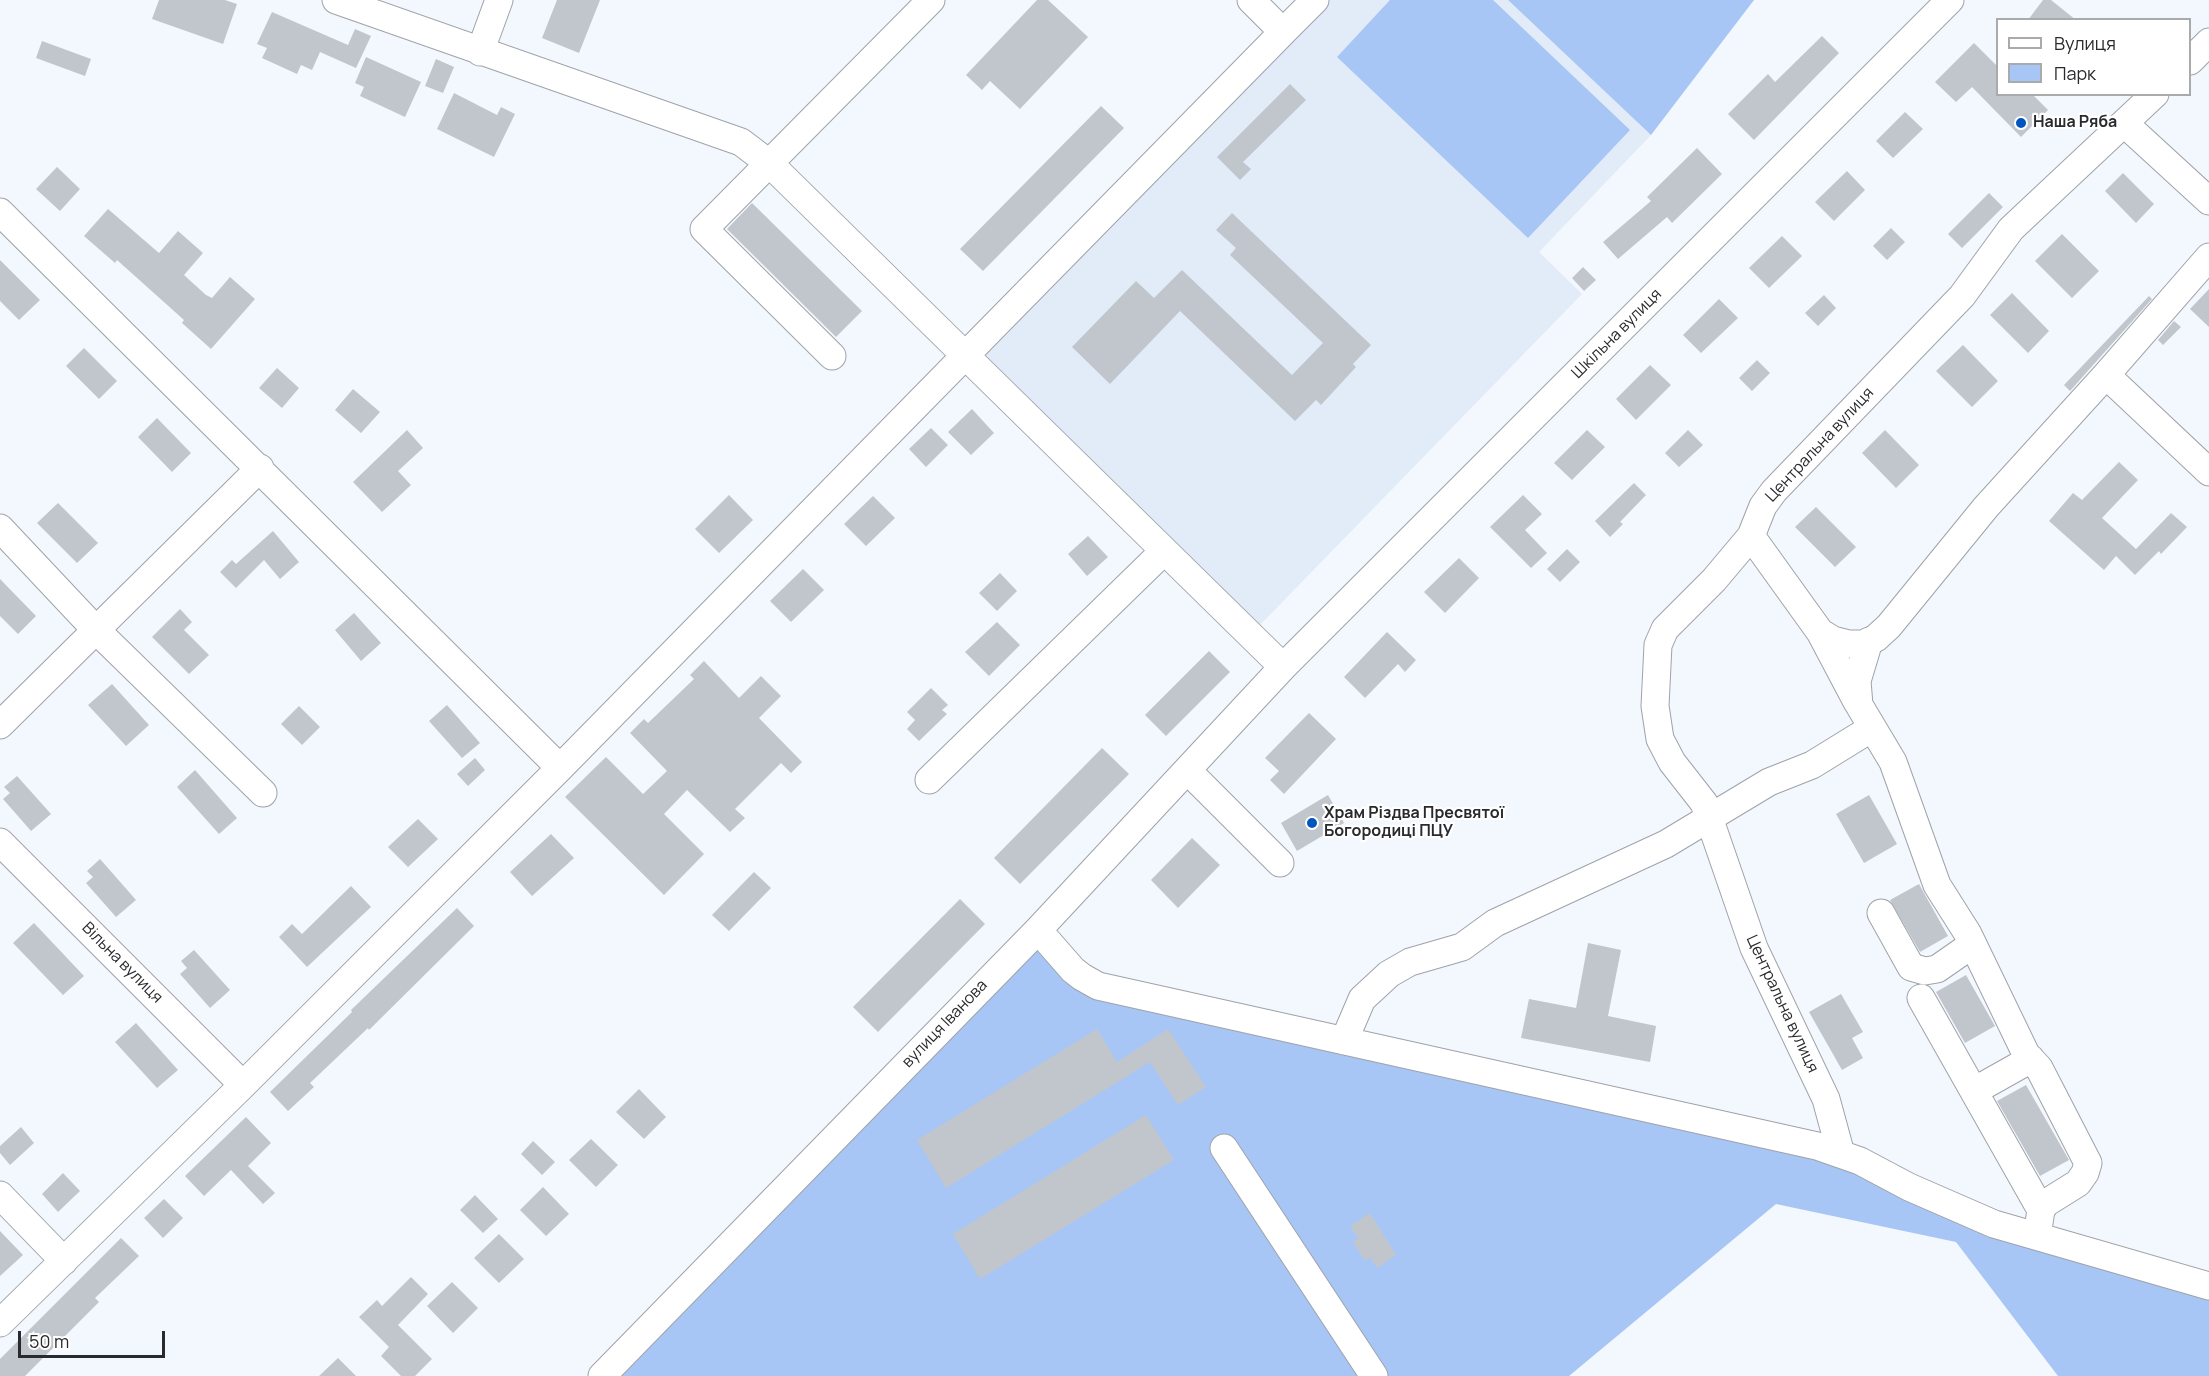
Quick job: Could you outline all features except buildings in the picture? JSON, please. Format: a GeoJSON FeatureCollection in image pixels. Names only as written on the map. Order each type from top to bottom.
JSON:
{"type":"FeatureCollection","features":[{"type":"Feature","properties":{"kind":"street"},"geometry":{"type":"LineString","coordinates":[[336,0],[741,142],[770,164],[1283,667]]}},
{"type":"Feature","properties":{"kind":"street"},"geometry":{"type":"LineString","coordinates":[[480,52],[499,0]]}},
{"type":"Feature","properties":{"kind":"street"},"geometry":{"type":"LineString","coordinates":[[832,356],[704,229],[931,0]]}},
{"type":"Feature","properties":{"kind":"street"},"geometry":{"type":"LineString","coordinates":[[1251,0],[1283,32]]}},
{"type":"Feature","properties":{"kind":"street"},"geometry":{"type":"LineString","coordinates":[[0,1323],[243,1085],[560,768],[1315,0]]}},
{"type":"Feature","properties":{"kind":"street","name":"Шкільна вулиця"},"geometry":{"type":"LineString","coordinates":[[1283,667],[1950,0]]}},
{"type":"Feature","properties":{"kind":"street","name":"Центральна вулиця"},"geometry":{"type":"LineString","coordinates":[[1841,1154],[1826,1099],[1754,948],[1704,803],[1672,762],[1660,739],[1655,706],[1658,645],[1665,629],[1714,580],[1751,536],[1763,506],[1774,491],[1962,296],[2011,229],[2153,96]]}},
{"type":"Feature","properties":{"kind":"street"},"geometry":{"type":"LineString","coordinates":[[2125,124],[2209,201]]}},
{"type":"Feature","properties":{"kind":"street"},"geometry":{"type":"LineString","coordinates":[[0,212],[560,768]]}},
{"type":"Feature","properties":{"kind":"street"},"geometry":{"type":"LineString","coordinates":[[1820,632],[1833,640],[1849,644],[1876,638],[1889,626],[1986,507],[2209,257]]}},
{"type":"Feature","properties":{"kind":"street"},"geometry":{"type":"LineString","coordinates":[[2106,375],[2209,472]]}},
{"type":"Feature","properties":{"kind":"street"},"geometry":{"type":"LineString","coordinates":[[0,725],[260,468]]}},
{"type":"Feature","properties":{"kind":"street"},"geometry":{"type":"LineString","coordinates":[[0,528],[96,630],[263,793]]}},
{"type":"Feature","properties":{"kind":"street"},"geometry":{"type":"LineString","coordinates":[[1751,536],[1820,632],[1893,762],[1937,885],[1973,944],[2026,1054],[2039,1068],[2088,1163],[2078,1183],[2046,1203],[2039,1223]]}},
{"type":"Feature","properties":{"kind":"street"},"geometry":{"type":"LineString","coordinates":[[929,780],[1164,551]]}},
{"type":"Feature","properties":{"kind":"street"},"geometry":{"type":"LineString","coordinates":[[1859,705],[1857,681],[1869,641]]}},
{"type":"Feature","properties":{"kind":"street","name":"вулиця Іванова"},"geometry":{"type":"LineString","coordinates":[[602,1376],[1038,930],[1283,667]]}},
{"type":"Feature","properties":{"kind":"street"},"geometry":{"type":"LineString","coordinates":[[1344,1041],[1362,999],[1389,974],[1410,962],[1462,947],[1495,922],[1666,844],[1769,782],[1812,765],[1872,728]]}},
{"type":"Feature","properties":{"kind":"street"},"geometry":{"type":"LineString","coordinates":[[1187,770],[1280,863]]}},
{"type":"Feature","properties":{"kind":"street","name":"Вільна вулиця"},"geometry":{"type":"LineString","coordinates":[[0,842],[243,1085]]}},
{"type":"Feature","properties":{"kind":"street"},"geometry":{"type":"LineString","coordinates":[[1881,913],[1911,968],[1925,971],[1936,969],[1973,944]]}},
{"type":"Feature","properties":{"kind":"street"},"geometry":{"type":"LineString","coordinates":[[1038,930],[1073,970],[1098,986],[1806,1144],[1860,1161],[1909,1187],[1994,1224],[2039,1223],[2209,1286]]}},
{"type":"Feature","properties":{"kind":"street"},"geometry":{"type":"LineString","coordinates":[[1921,998],[1974,1091],[2039,1223]]}},
{"type":"Feature","properties":{"kind":"street"},"geometry":{"type":"LineString","coordinates":[[1974,1091],[2031,1059]]}},
{"type":"Feature","properties":{"kind":"street"},"geometry":{"type":"LineString","coordinates":[[1224,1148],[1374,1376]]}},
{"type":"Feature","properties":{"kind":"street"},"geometry":{"type":"LineString","coordinates":[[0,1195],[64,1261]]}},
{"type":"Feature","properties":{"kind":"shaded area"},"geometry":{"type":"Polygon","coordinates":[[[1328,0],[1508,0],[1651,135],[1539,252],[1582,294],[1259,626],[981,354],[1328,0]]]}},
{"type":"Feature","properties":{"kind":"green space"},"geometry":{"type":"Polygon","coordinates":[[[1390,0],[1493,0],[1630,130],[1528,238],[1337,57],[1390,0]]]}},
{"type":"Feature","properties":{"kind":"green space"},"geometry":{"type":"Polygon","coordinates":[[[1508,0],[1754,0],[1651,135],[1508,0]]]}},
{"type":"Feature","properties":{"kind":"green space"},"geometry":{"type":"Polygon","coordinates":[[[1038,930],[1073,970],[1885,1176],[2209,1286],[2209,1376],[2058,1376],[1956,1242],[1776,1204],[1569,1376],[601,1376],[1038,930]]]}},
{"type":"Feature","properties":{"kind":"place","name":"Наша Ряба"},"geometry":{"type":"Point","coordinates":[2021,123]}},
{"type":"Feature","properties":{"kind":"place","name":"Храм Різдва Пресвятої Богородиці ПЦУ"},"geometry":{"type":"Point","coordinates":[1312,823]}}]}
